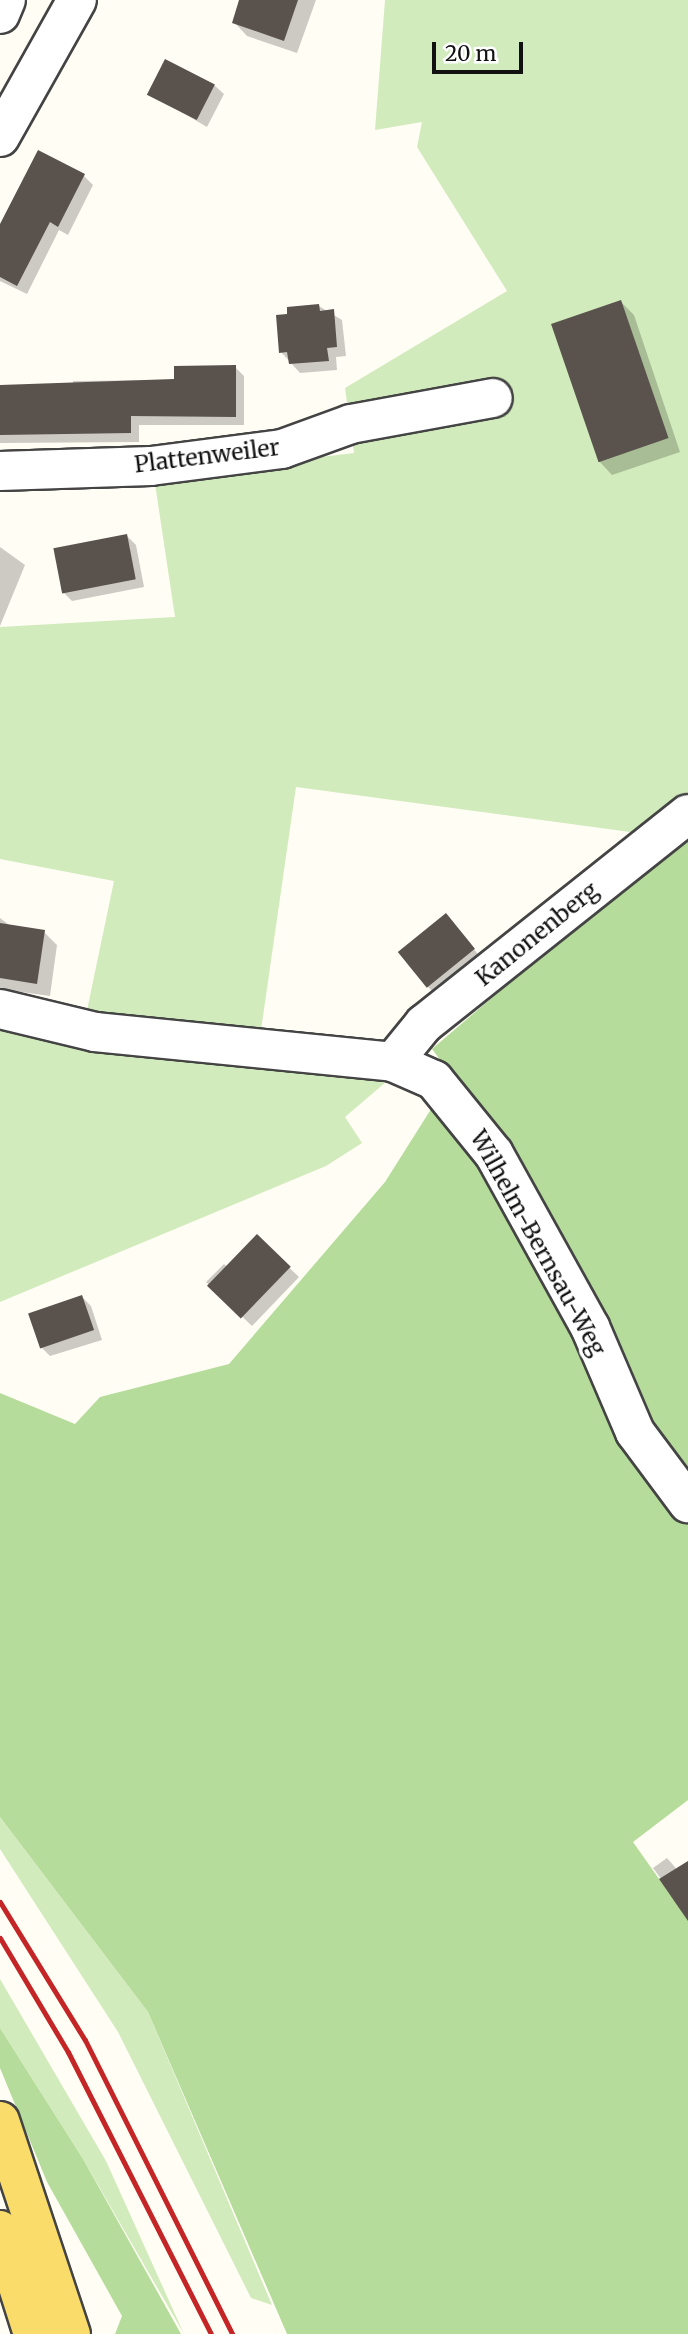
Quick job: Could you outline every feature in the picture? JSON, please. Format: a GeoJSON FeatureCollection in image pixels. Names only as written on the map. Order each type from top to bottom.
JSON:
{"type":"FeatureCollection","features":[{"type":"Feature","properties":{"kind":"main road"},"geometry":{"type":"LineString","coordinates":[[0,2121],[71,2334]]}},
{"type":"Feature","properties":{"kind":"main road"},"geometry":{"type":"LineString","coordinates":[[0,2230],[33,2334]]}},
{"type":"Feature","properties":{"kind":"street"},"geometry":{"type":"LineString","coordinates":[[0,14],[6,0]]}},
{"type":"Feature","properties":{"kind":"street"},"geometry":{"type":"LineString","coordinates":[[1,135],[77,0]]}},
{"type":"Feature","properties":{"kind":"street","name":"Plattenweiler"},"geometry":{"type":"LineString","coordinates":[[0,471],[151,466],[282,449],[351,424],[493,398]]}},
{"type":"Feature","properties":{"kind":"street","name":"Kanonenberg"},"geometry":{"type":"LineString","coordinates":[[393,1062],[424,1024],[688,814]]}},
{"type":"Feature","properties":{"kind":"street","name":"Wilhelm-Bernsau-Weg"},"geometry":{"type":"LineString","coordinates":[[0,1009],[95,1032],[393,1062],[434,1080],[494,1154],[590,1327],[635,1432],[688,1503]]}},
{"type":"Feature","properties":{"kind":"green space"},"geometry":{"type":"Polygon","coordinates":[[[385,0],[688,0],[688,800],[645,834],[296,787],[260,1037],[86,1015],[114,881],[0,859],[0,627],[175,617],[154,477],[354,453],[345,388],[507,291],[417,147],[422,122],[375,130],[385,0]]]}},
{"type":"Feature","properties":{"kind":"green space"},"geometry":{"type":"Polygon","coordinates":[[[688,830],[688,1800],[633,1842],[688,1920],[688,2334],[287,2334],[148,2012],[0,1817],[0,1393],[75,1424],[100,1397],[229,1364],[385,1182],[452,1076],[432,1049],[688,830]]]}},
{"type":"Feature","properties":{"kind":"green space"},"geometry":{"type":"Polygon","coordinates":[[[0,1029],[95,1047],[393,1076],[345,1117],[362,1143],[326,1166],[0,1302],[0,1029]]]}},
{"type":"Feature","properties":{"kind":"green space"},"geometry":{"type":"Polygon","coordinates":[[[0,1817],[148,2012],[272,2305],[251,2298],[118,2032],[0,1849],[0,1817]]]}},
{"type":"Feature","properties":{"kind":"green space"},"geometry":{"type":"Polygon","coordinates":[[[0,1979],[106,2161],[184,2334],[83,2159],[0,2028],[0,1979]]]}},
{"type":"Feature","properties":{"kind":"green space"},"geometry":{"type":"Polygon","coordinates":[[[0,2028],[83,2159],[181,2334],[115,2334],[122,2316],[47,2182],[0,2068],[0,2028]]]}},
{"type":"Feature","properties":{"kind":"building"},"geometry":{"type":"Polygon","coordinates":[[[239,0],[298,0],[284,41],[232,23],[239,0]]]}},
{"type":"Feature","properties":{"kind":"building"},"geometry":{"type":"Polygon","coordinates":[[[165,59],[215,84],[197,120],[147,95],[165,59]]]}},
{"type":"Feature","properties":{"kind":"building"},"geometry":{"type":"Polygon","coordinates":[[[38,150],[85,174],[58,227],[50,222],[17,286],[0,277],[0,224],[38,150]]]}},
{"type":"Feature","properties":{"kind":"building"},"geometry":{"type":"Polygon","coordinates":[[[621,300],[669,438],[599,462],[551,324],[621,300]]]}},
{"type":"Feature","properties":{"kind":"building"},"geometry":{"type":"Polygon","coordinates":[[[319,304],[320,311],[334,309],[337,347],[327,348],[329,361],[289,364],[287,352],[279,353],[276,315],[287,314],[287,307],[319,304]]]}},
{"type":"Feature","properties":{"kind":"building"},"geometry":{"type":"Polygon","coordinates":[[[236,365],[236,417],[131,416],[131,433],[0,435],[0,385],[174,379],[174,366],[236,365]]]}},
{"type":"Feature","properties":{"kind":"building"},"geometry":{"type":"Polygon","coordinates":[[[127,534],[136,579],[62,593],[53,548],[127,534]]]}},
{"type":"Feature","properties":{"kind":"building"},"geometry":{"type":"Polygon","coordinates":[[[446,913],[475,949],[427,988],[398,952],[446,913]]]}},
{"type":"Feature","properties":{"kind":"building"},"geometry":{"type":"Polygon","coordinates":[[[0,923],[45,930],[37,984],[0,978],[0,923]]]}},
{"type":"Feature","properties":{"kind":"building"},"geometry":{"type":"Polygon","coordinates":[[[257,1234],[291,1267],[241,1318],[207,1286],[257,1234]]]}},
{"type":"Feature","properties":{"kind":"building"},"geometry":{"type":"Polygon","coordinates":[[[82,1295],[94,1330],[40,1349],[28,1314],[82,1295]]]}},
{"type":"Feature","properties":{"kind":"building"},"geometry":{"type":"Polygon","coordinates":[[[688,1861],[688,1921],[659,1879],[688,1861]]]}},
{"type":"Feature","properties":{"kind":"railway"},"geometry":{"type":"LineString","coordinates":[[0,1902],[85,2040],[232,2334]]}},
{"type":"Feature","properties":{"kind":"railway"},"geometry":{"type":"LineString","coordinates":[[0,1938],[68,2052],[211,2334]]}}]}
